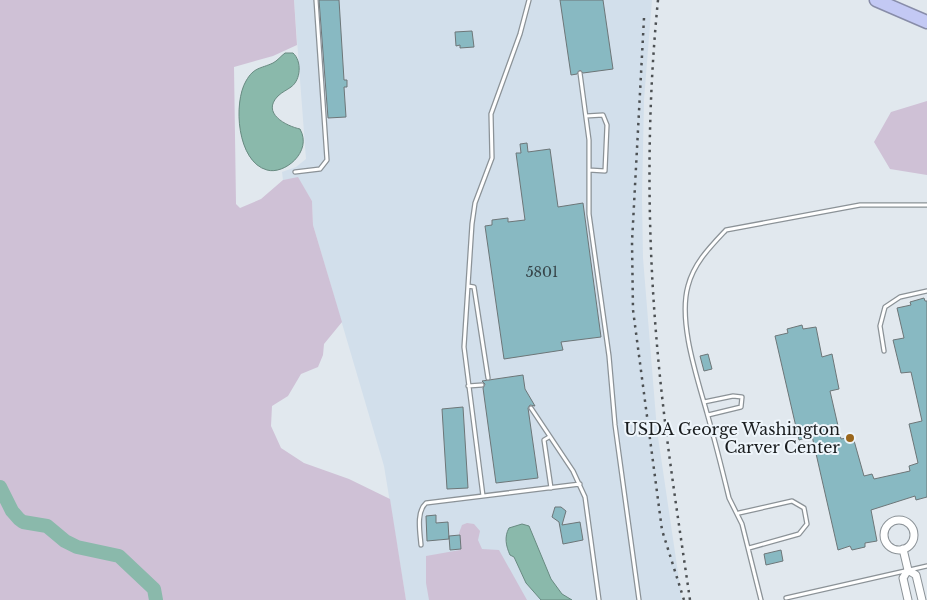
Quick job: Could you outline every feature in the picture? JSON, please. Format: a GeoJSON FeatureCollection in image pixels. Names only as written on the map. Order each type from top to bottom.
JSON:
{"type":"FeatureCollection","features":[{"type":"Feature","properties":{"kind":"highway"},"geometry":{"type":"LineString","coordinates":[[876,0],[927,22]]}},
{"type":"Feature","properties":{"kind":"street"},"geometry":{"type":"LineString","coordinates":[[897,520],[907,522],[914,530],[913,540],[903,549],[893,548],[885,537],[889,524],[897,520]]}},
{"type":"Feature","properties":{"kind":"street"},"geometry":{"type":"LineString","coordinates":[[903,549],[908,570],[903,578],[908,600]]}},
{"type":"Feature","properties":{"kind":"street"},"geometry":{"type":"LineString","coordinates":[[908,570],[916,574],[922,600]]}},
{"type":"Feature","properties":{"kind":"lane"},"geometry":{"type":"LineString","coordinates":[[295,172],[320,169],[327,160],[316,0]]}},
{"type":"Feature","properties":{"kind":"lane"},"geometry":{"type":"LineString","coordinates":[[483,496],[464,347],[472,224],[475,203],[493,150],[491,114],[520,34],[530,0]]}},
{"type":"Feature","properties":{"kind":"lane"},"geometry":{"type":"LineString","coordinates":[[580,73],[589,140],[589,214],[609,356],[617,438],[639,600]]}},
{"type":"Feature","properties":{"kind":"lane"},"geometry":{"type":"LineString","coordinates":[[586,116],[603,114],[607,125],[605,171],[589,170]]}},
{"type":"Feature","properties":{"kind":"lane"},"geometry":{"type":"LineString","coordinates":[[761,600],[749,548],[738,513],[729,498],[688,332],[685,301],[692,274],[698,262],[726,230],[860,205],[927,204]]}},
{"type":"Feature","properties":{"kind":"lane"},"geometry":{"type":"LineString","coordinates":[[468,286],[474,287],[488,378]]}},
{"type":"Feature","properties":{"kind":"lane"},"geometry":{"type":"LineString","coordinates":[[884,351],[880,326],[885,306],[900,297],[927,291]]}},
{"type":"Feature","properties":{"kind":"lane"},"geometry":{"type":"LineString","coordinates":[[468,386],[482,385]]}},
{"type":"Feature","properties":{"kind":"lane"},"geometry":{"type":"LineString","coordinates":[[704,402],[733,396],[742,397],[741,407],[708,415]]}},
{"type":"Feature","properties":{"kind":"lane"},"geometry":{"type":"LineString","coordinates":[[531,408],[580,484],[588,508],[599,600]]}},
{"type":"Feature","properties":{"kind":"lane"},"geometry":{"type":"LineString","coordinates":[[550,436],[544,440],[551,488]]}},
{"type":"Feature","properties":{"kind":"lane"},"geometry":{"type":"LineString","coordinates":[[421,545],[420,515],[422,506],[426,503],[580,484]]}},
{"type":"Feature","properties":{"kind":"lane"},"geometry":{"type":"LineString","coordinates":[[738,513],[792,501],[804,508],[807,524],[799,534],[749,548]]}},
{"type":"Feature","properties":{"kind":"lane"},"geometry":{"type":"LineString","coordinates":[[786,598],[927,566]]}},
{"type":"Feature","properties":{"kind":"shaded area"},"geometry":{"type":"Polygon","coordinates":[[[0,0],[294,0],[297,45],[273,56],[234,67],[236,204],[240,208],[261,199],[283,180],[298,177],[312,201],[313,225],[342,322],[324,344],[323,355],[318,367],[301,374],[288,396],[272,406],[271,426],[281,448],[304,463],[349,479],[390,499],[406,600],[0,600],[0,0]]]}},
{"type":"Feature","properties":{"kind":"shaded area"},"geometry":{"type":"Polygon","coordinates":[[[294,0],[652,0],[644,100],[643,258],[657,430],[682,600],[406,600],[384,466],[313,225],[312,201],[298,178],[283,180],[282,172],[296,167],[306,159],[294,0]]]}},
{"type":"Feature","properties":{"kind":"shaded area"},"geometry":{"type":"Polygon","coordinates":[[[285,53],[293,53],[296,56],[299,65],[297,80],[278,96],[273,102],[272,108],[277,118],[282,122],[300,129],[303,146],[295,160],[274,171],[257,165],[249,156],[240,131],[240,103],[246,81],[252,73],[274,62],[285,53]]]}},
{"type":"Feature","properties":{"kind":"shaded area"},"geometry":{"type":"Polygon","coordinates":[[[927,101],[927,175],[890,169],[874,142],[891,112],[927,101]]]}},
{"type":"Feature","properties":{"kind":"shaded area"},"geometry":{"type":"Polygon","coordinates":[[[467,523],[474,524],[480,531],[478,540],[482,549],[499,550],[527,600],[429,600],[426,583],[426,556],[460,550],[459,533],[462,525],[467,523]]]}},
{"type":"Feature","properties":{"kind":"shaded area"},"geometry":{"type":"Polygon","coordinates":[[[522,524],[529,526],[551,579],[562,594],[572,600],[541,600],[526,583],[514,557],[510,555],[506,542],[509,528],[522,524]]]}},
{"type":"Feature","properties":{"kind":"building"},"geometry":{"type":"Polygon","coordinates":[[[319,0],[339,0],[344,80],[347,80],[347,87],[344,87],[346,117],[328,118],[319,0]]]}},
{"type":"Feature","properties":{"kind":"building"},"geometry":{"type":"Polygon","coordinates":[[[560,0],[603,0],[613,69],[583,73],[580,70],[577,74],[571,75],[560,0]]]}},
{"type":"Feature","properties":{"kind":"building"},"geometry":{"type":"Polygon","coordinates":[[[472,31],[474,47],[460,48],[460,45],[456,46],[455,32],[472,31]]]}},
{"type":"Feature","properties":{"kind":"building"},"geometry":{"type":"Polygon","coordinates":[[[527,143],[528,152],[550,149],[558,207],[583,203],[601,337],[561,342],[563,350],[504,359],[485,226],[492,225],[492,220],[508,218],[508,222],[525,220],[516,153],[521,153],[520,144],[527,143]]]}},
{"type":"Feature","properties":{"kind":"building","name":"USDA George Washington Carver Center"},"geometry":{"type":"Polygon","coordinates":[[[924,298],[927,301],[927,497],[916,500],[915,496],[871,510],[877,541],[865,543],[865,547],[852,550],[850,546],[838,550],[812,436],[799,440],[775,336],[788,333],[787,329],[802,325],[803,329],[816,327],[822,357],[832,354],[839,389],[830,391],[841,439],[853,437],[864,476],[872,474],[874,479],[910,471],[909,466],[918,463],[909,424],[922,421],[911,372],[901,373],[893,340],[904,338],[897,308],[911,305],[910,302],[924,298]]]}},
{"type":"Feature","properties":{"kind":"building"},"geometry":{"type":"Polygon","coordinates":[[[708,354],[712,369],[704,371],[700,356],[708,354]]]}},
{"type":"Feature","properties":{"kind":"building"},"geometry":{"type":"Polygon","coordinates":[[[523,375],[525,389],[535,406],[530,405],[528,408],[538,478],[496,483],[483,388],[485,384],[482,381],[523,375]]]}},
{"type":"Feature","properties":{"kind":"building"},"geometry":{"type":"Polygon","coordinates":[[[463,407],[468,488],[447,489],[442,409],[463,407]]]}},
{"type":"Feature","properties":{"kind":"building"},"geometry":{"type":"Polygon","coordinates":[[[555,507],[561,507],[566,511],[562,525],[580,522],[583,540],[563,544],[559,522],[552,517],[555,507]]]}},
{"type":"Feature","properties":{"kind":"building"},"geometry":{"type":"Polygon","coordinates":[[[436,515],[436,523],[448,522],[449,539],[427,541],[426,516],[436,515]]]}},
{"type":"Feature","properties":{"kind":"building"},"geometry":{"type":"Polygon","coordinates":[[[460,535],[461,549],[450,550],[449,536],[460,535]]]}},
{"type":"Feature","properties":{"kind":"building"},"geometry":{"type":"Polygon","coordinates":[[[781,550],[783,561],[766,565],[764,554],[781,550]]]}},
{"type":"Feature","properties":{"kind":"waterway"},"geometry":{"type":"LineString","coordinates":[[0,487],[12,511],[23,522],[47,526],[65,541],[77,547],[119,556],[154,589],[156,600]]}},
{"type":"Feature","properties":{"kind":"railway"},"geometry":{"type":"LineString","coordinates":[[658,0],[650,125],[653,292],[666,433],[690,600]]}},
{"type":"Feature","properties":{"kind":"railway"},"geometry":{"type":"LineString","coordinates":[[644,18],[632,242],[633,310],[662,530],[684,600]]}},
{"type":"Feature","properties":{"kind":"place","name":"USDA George Washington Carver Center"},"geometry":{"type":"Point","coordinates":[850,438]}}]}
